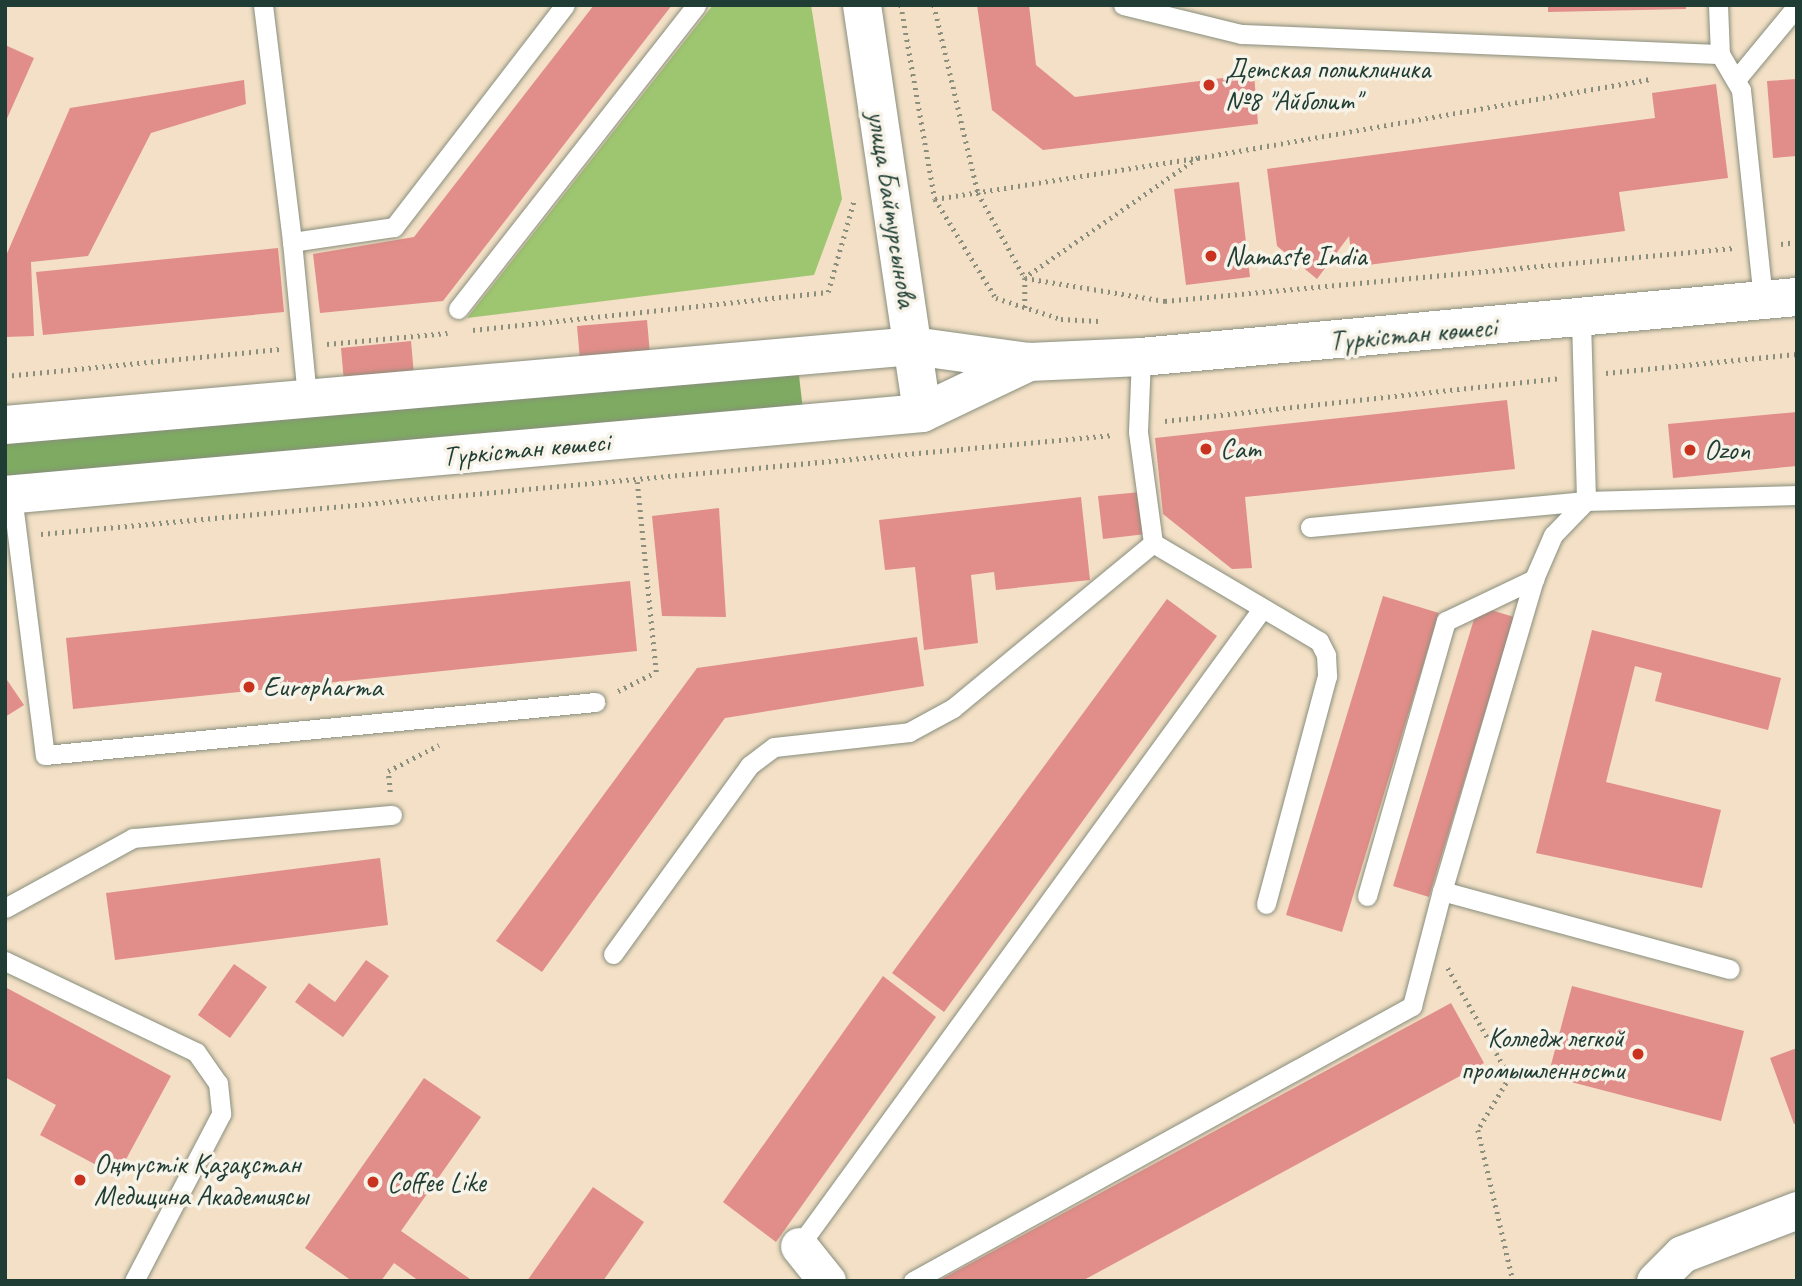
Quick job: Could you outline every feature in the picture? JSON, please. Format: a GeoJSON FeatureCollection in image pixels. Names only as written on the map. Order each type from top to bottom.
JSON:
{"type":"FeatureCollection","features":[{"type":"Feature","properties":{"kind":"main road","name":"улица Байтурсынова"},"geometry":{"type":"LineString","coordinates":[[862,5],[922,413]]}},
{"type":"Feature","properties":{"kind":"main road","name":"Түркістан көшесі"},"geometry":{"type":"LineString","coordinates":[[5,425],[913,346],[1028,362],[1141,357],[1581,320],[1780,299]]}},
{"type":"Feature","properties":{"kind":"main road","name":"Түркістан көшесі"},"geometry":{"type":"LineString","coordinates":[[9,495],[922,413],[1028,362]]}},
{"type":"Feature","properties":{"kind":"street"},"geometry":{"type":"LineString","coordinates":[[1655,1281],[1682,1254],[1797,1210]]}},
{"type":"Feature","properties":{"kind":"street"},"geometry":{"type":"LineString","coordinates":[[799,1246],[827,1281]]}},
{"type":"Feature","properties":{"kind":"lane"},"geometry":{"type":"LineString","coordinates":[[263,5],[305,346],[307,397]]}},
{"type":"Feature","properties":{"kind":"lane"},"geometry":{"type":"LineString","coordinates":[[292,243],[394,227],[565,5]]}},
{"type":"Feature","properties":{"kind":"lane"},"geometry":{"type":"LineString","coordinates":[[458,309],[696,5]]}},
{"type":"Feature","properties":{"kind":"lane"},"geometry":{"type":"LineString","coordinates":[[1123,5],[1241,34],[1720,54]]}},
{"type":"Feature","properties":{"kind":"lane"},"geometry":{"type":"LineString","coordinates":[[1718,5],[1720,54],[1739,76],[1758,246],[1780,299]]}},
{"type":"Feature","properties":{"kind":"lane"},"geometry":{"type":"LineString","coordinates":[[1739,76],[1797,6]]}},
{"type":"Feature","properties":{"kind":"lane"},"geometry":{"type":"LineString","coordinates":[[913,1281],[1412,1006],[1442,891],[1534,579],[1553,535],[1586,501],[1587,375],[1581,320]]}},
{"type":"Feature","properties":{"kind":"lane"},"geometry":{"type":"LineString","coordinates":[[1141,357],[1138,432],[1153,543]]}},
{"type":"Feature","properties":{"kind":"lane"},"geometry":{"type":"LineString","coordinates":[[9,495],[17,536],[45,755],[595,702]]}},
{"type":"Feature","properties":{"kind":"lane"},"geometry":{"type":"LineString","coordinates":[[1310,527],[1586,501],[1797,495]]}},
{"type":"Feature","properties":{"kind":"lane"},"geometry":{"type":"LineString","coordinates":[[1153,543],[1319,641],[1327,676],[1266,904]]}},
{"type":"Feature","properties":{"kind":"lane"},"geometry":{"type":"LineString","coordinates":[[613,954],[750,765],[774,747],[909,732],[953,708],[1153,543]]}},
{"type":"Feature","properties":{"kind":"lane"},"geometry":{"type":"LineString","coordinates":[[1367,896],[1446,621],[1534,579]]}},
{"type":"Feature","properties":{"kind":"lane"},"geometry":{"type":"LineString","coordinates":[[799,1246],[1262,609]]}},
{"type":"Feature","properties":{"kind":"lane"},"geometry":{"type":"LineString","coordinates":[[5,908],[133,838],[392,816]]}},
{"type":"Feature","properties":{"kind":"lane"},"geometry":{"type":"LineString","coordinates":[[1442,891],[1730,969]]}},
{"type":"Feature","properties":{"kind":"lane"},"geometry":{"type":"LineString","coordinates":[[5,961],[195,1052],[218,1083],[221,1114],[134,1281]]}},
{"type":"Feature","properties":{"kind":"path"},"geometry":{"type":"LineString","coordinates":[[901,5],[935,199],[996,298],[1061,319],[1113,321]]}},
{"type":"Feature","properties":{"kind":"path"},"geometry":{"type":"LineString","coordinates":[[934,5],[978,193],[1025,278],[1025,308]]}},
{"type":"Feature","properties":{"kind":"path"},"geometry":{"type":"LineString","coordinates":[[935,199],[1198,158],[1663,77]]}},
{"type":"Feature","properties":{"kind":"path"},"geometry":{"type":"LineString","coordinates":[[1025,278],[1198,158]]}},
{"type":"Feature","properties":{"kind":"path"},"geometry":{"type":"LineString","coordinates":[[5,376],[828,292],[853,185]]}},
{"type":"Feature","properties":{"kind":"path"},"geometry":{"type":"LineString","coordinates":[[1025,278],[1165,300],[1797,242]]}},
{"type":"Feature","properties":{"kind":"path"},"geometry":{"type":"LineString","coordinates":[[17,536],[637,481],[1138,432],[1181,415],[1797,354]]}},
{"type":"Feature","properties":{"kind":"path"},"geometry":{"type":"LineString","coordinates":[[595,702],[656,672],[637,481]]}},
{"type":"Feature","properties":{"kind":"path"},"geometry":{"type":"LineString","coordinates":[[392,816],[388,771],[447,741]]}},
{"type":"Feature","properties":{"kind":"path"},"geometry":{"type":"LineString","coordinates":[[1431,938],[1510,1077],[1478,1130],[1513,1281]]}},
{"type":"Feature","properties":{"kind":"green space"},"geometry":{"type":"Polygon","coordinates":[[[713,5],[811,5],[842,199],[814,275],[467,318],[713,5]]]}},
{"type":"Feature","properties":{"kind":"green space"},"geometry":{"type":"Polygon","coordinates":[[[797,358],[804,419],[5,489],[5,438],[797,358]]]}},
{"type":"Feature","properties":{"kind":"building"},"geometry":{"type":"Polygon","coordinates":[[[594,5],[672,5],[443,301],[320,313],[313,254],[414,237],[594,5]]]}},
{"type":"Feature","properties":{"kind":"building","name":"Детская поликлиника №8 \"Айболит\""},"geometry":{"type":"Polygon","coordinates":[[[977,5],[1029,5],[1036,65],[1075,97],[1254,74],[1258,124],[1043,150],[992,110],[977,5]]]}},
{"type":"Feature","properties":{"kind":"building"},"geometry":{"type":"Polygon","coordinates":[[[1548,5],[1686,5],[1686,9],[1548,12],[1548,5]]]}},
{"type":"Feature","properties":{"kind":"building"},"geometry":{"type":"Polygon","coordinates":[[[5,45],[34,58],[5,123],[5,45]]]}},
{"type":"Feature","properties":{"kind":"building"},"geometry":{"type":"Polygon","coordinates":[[[1797,79],[1797,156],[1773,158],[1767,81],[1797,79]]]}},
{"type":"Feature","properties":{"kind":"building"},"geometry":{"type":"Polygon","coordinates":[[[244,80],[246,104],[151,133],[88,256],[31,262],[34,336],[5,337],[5,258],[70,108],[244,80]]]}},
{"type":"Feature","properties":{"kind":"building"},"geometry":{"type":"Polygon","coordinates":[[[1716,84],[1728,178],[1619,192],[1625,231],[1353,267],[1349,236],[1317,279],[1277,246],[1267,169],[1655,118],[1652,93],[1716,84]]]}},
{"type":"Feature","properties":{"kind":"building"},"geometry":{"type":"Polygon","coordinates":[[[1239,182],[1250,277],[1186,285],[1174,189],[1239,182]]]}},
{"type":"Feature","properties":{"kind":"building"},"geometry":{"type":"Polygon","coordinates":[[[278,248],[284,312],[43,335],[36,272],[278,248]]]}},
{"type":"Feature","properties":{"kind":"building"},"geometry":{"type":"Polygon","coordinates":[[[647,320],[650,354],[580,360],[577,326],[647,320]]]}},
{"type":"Feature","properties":{"kind":"building"},"geometry":{"type":"Polygon","coordinates":[[[411,341],[414,375],[344,382],[341,348],[411,341]]]}},
{"type":"Feature","properties":{"kind":"building"},"geometry":{"type":"Polygon","coordinates":[[[1507,400],[1515,469],[1245,497],[1252,568],[1232,569],[1163,514],[1155,438],[1507,400]]]}},
{"type":"Feature","properties":{"kind":"building"},"geometry":{"type":"Polygon","coordinates":[[[1797,412],[1797,466],[1673,478],[1668,424],[1797,412]]]}},
{"type":"Feature","properties":{"kind":"building"},"geometry":{"type":"Polygon","coordinates":[[[1141,492],[1146,534],[1103,539],[1098,496],[1141,492]]]}},
{"type":"Feature","properties":{"kind":"building"},"geometry":{"type":"Polygon","coordinates":[[[1081,497],[1090,580],[996,590],[994,572],[971,575],[978,643],[924,650],[915,567],[885,570],[879,520],[1081,497]]]}},
{"type":"Feature","properties":{"kind":"building"},"geometry":{"type":"Polygon","coordinates":[[[719,508],[726,617],[662,616],[652,516],[719,508]]]}},
{"type":"Feature","properties":{"kind":"building"},"geometry":{"type":"Polygon","coordinates":[[[630,581],[637,651],[73,709],[66,638],[630,581]]]}},
{"type":"Feature","properties":{"kind":"building"},"geometry":{"type":"Polygon","coordinates":[[[1383,596],[1439,613],[1342,932],[1286,915],[1383,596]]]}},
{"type":"Feature","properties":{"kind":"building"},"geometry":{"type":"Polygon","coordinates":[[[1167,599],[1217,636],[944,1012],[892,973],[1167,599]]]}},
{"type":"Feature","properties":{"kind":"building"},"geometry":{"type":"Polygon","coordinates":[[[1478,606],[1514,617],[1429,897],[1393,886],[1478,606]]]}},
{"type":"Feature","properties":{"kind":"building"},"geometry":{"type":"Polygon","coordinates":[[[1592,630],[1781,678],[1768,730],[1655,701],[1662,673],[1635,666],[1606,782],[1721,810],[1702,888],[1536,853],[1592,630]]]}},
{"type":"Feature","properties":{"kind":"building"},"geometry":{"type":"Polygon","coordinates":[[[917,637],[924,686],[725,718],[542,972],[496,941],[697,668],[917,637]]]}},
{"type":"Feature","properties":{"kind":"building"},"geometry":{"type":"Polygon","coordinates":[[[5,677],[24,705],[5,717],[5,677]]]}},
{"type":"Feature","properties":{"kind":"building"},"geometry":{"type":"Polygon","coordinates":[[[380,858],[388,925],[115,960],[106,893],[380,858]]]}},
{"type":"Feature","properties":{"kind":"building"},"geometry":{"type":"Polygon","coordinates":[[[366,960],[389,976],[343,1037],[295,1002],[309,983],[335,1002],[366,960]]]}},
{"type":"Feature","properties":{"kind":"building"},"geometry":{"type":"Polygon","coordinates":[[[234,964],[267,987],[230,1038],[198,1015],[234,964]]]}},
{"type":"Feature","properties":{"kind":"building"},"geometry":{"type":"Polygon","coordinates":[[[883,976],[936,1017],[776,1242],[723,1202],[883,976]]]}},
{"type":"Feature","properties":{"kind":"building"},"geometry":{"type":"Polygon","coordinates":[[[1572,986],[1744,1031],[1721,1121],[1548,1076],[1572,986]]]}},
{"type":"Feature","properties":{"kind":"building"},"geometry":{"type":"Polygon","coordinates":[[[5,987],[171,1076],[117,1176],[40,1135],[56,1105],[5,1077],[5,987]]]}},
{"type":"Feature","properties":{"kind":"building"},"geometry":{"type":"Polygon","coordinates":[[[1451,1003],[1484,1063],[1082,1281],[938,1281],[1451,1003]]]}},
{"type":"Feature","properties":{"kind":"building"},"geometry":{"type":"Polygon","coordinates":[[[1797,1048],[1797,1123],[1794,1124],[1770,1058],[1797,1048]]]}},
{"type":"Feature","properties":{"kind":"building"},"geometry":{"type":"Polygon","coordinates":[[[424,1078],[481,1117],[401,1231],[473,1281],[419,1281],[394,1263],[381,1281],[352,1281],[305,1248],[424,1078]]]}},
{"type":"Feature","properties":{"kind":"building"},"geometry":{"type":"Polygon","coordinates":[[[593,1187],[644,1222],[603,1281],[527,1281],[593,1187]]]}},
{"type":"Feature","properties":{"kind":"place","name":"Детская поликлиника №8 \"Айболит\""},"geometry":{"type":"Point","coordinates":[1209,85]}},
{"type":"Feature","properties":{"kind":"place","name":"Namaste India"},"geometry":{"type":"Point","coordinates":[1211,256]}},
{"type":"Feature","properties":{"kind":"place","name":"Сат"},"geometry":{"type":"Point","coordinates":[1206,449]}},
{"type":"Feature","properties":{"kind":"place","name":"Ozon"},"geometry":{"type":"Point","coordinates":[1690,450]}},
{"type":"Feature","properties":{"kind":"place","name":"Europharma"},"geometry":{"type":"Point","coordinates":[249,687]}},
{"type":"Feature","properties":{"kind":"place","name":"Колледж легкой промышленности"},"geometry":{"type":"Point","coordinates":[1638,1054]}},
{"type":"Feature","properties":{"kind":"place","name":"Оңтүстік Қазақстан Медицина Академиясы"},"geometry":{"type":"Point","coordinates":[80,1180]}},
{"type":"Feature","properties":{"kind":"place","name":"Coffee Like"},"geometry":{"type":"Point","coordinates":[373,1182]}}]}
